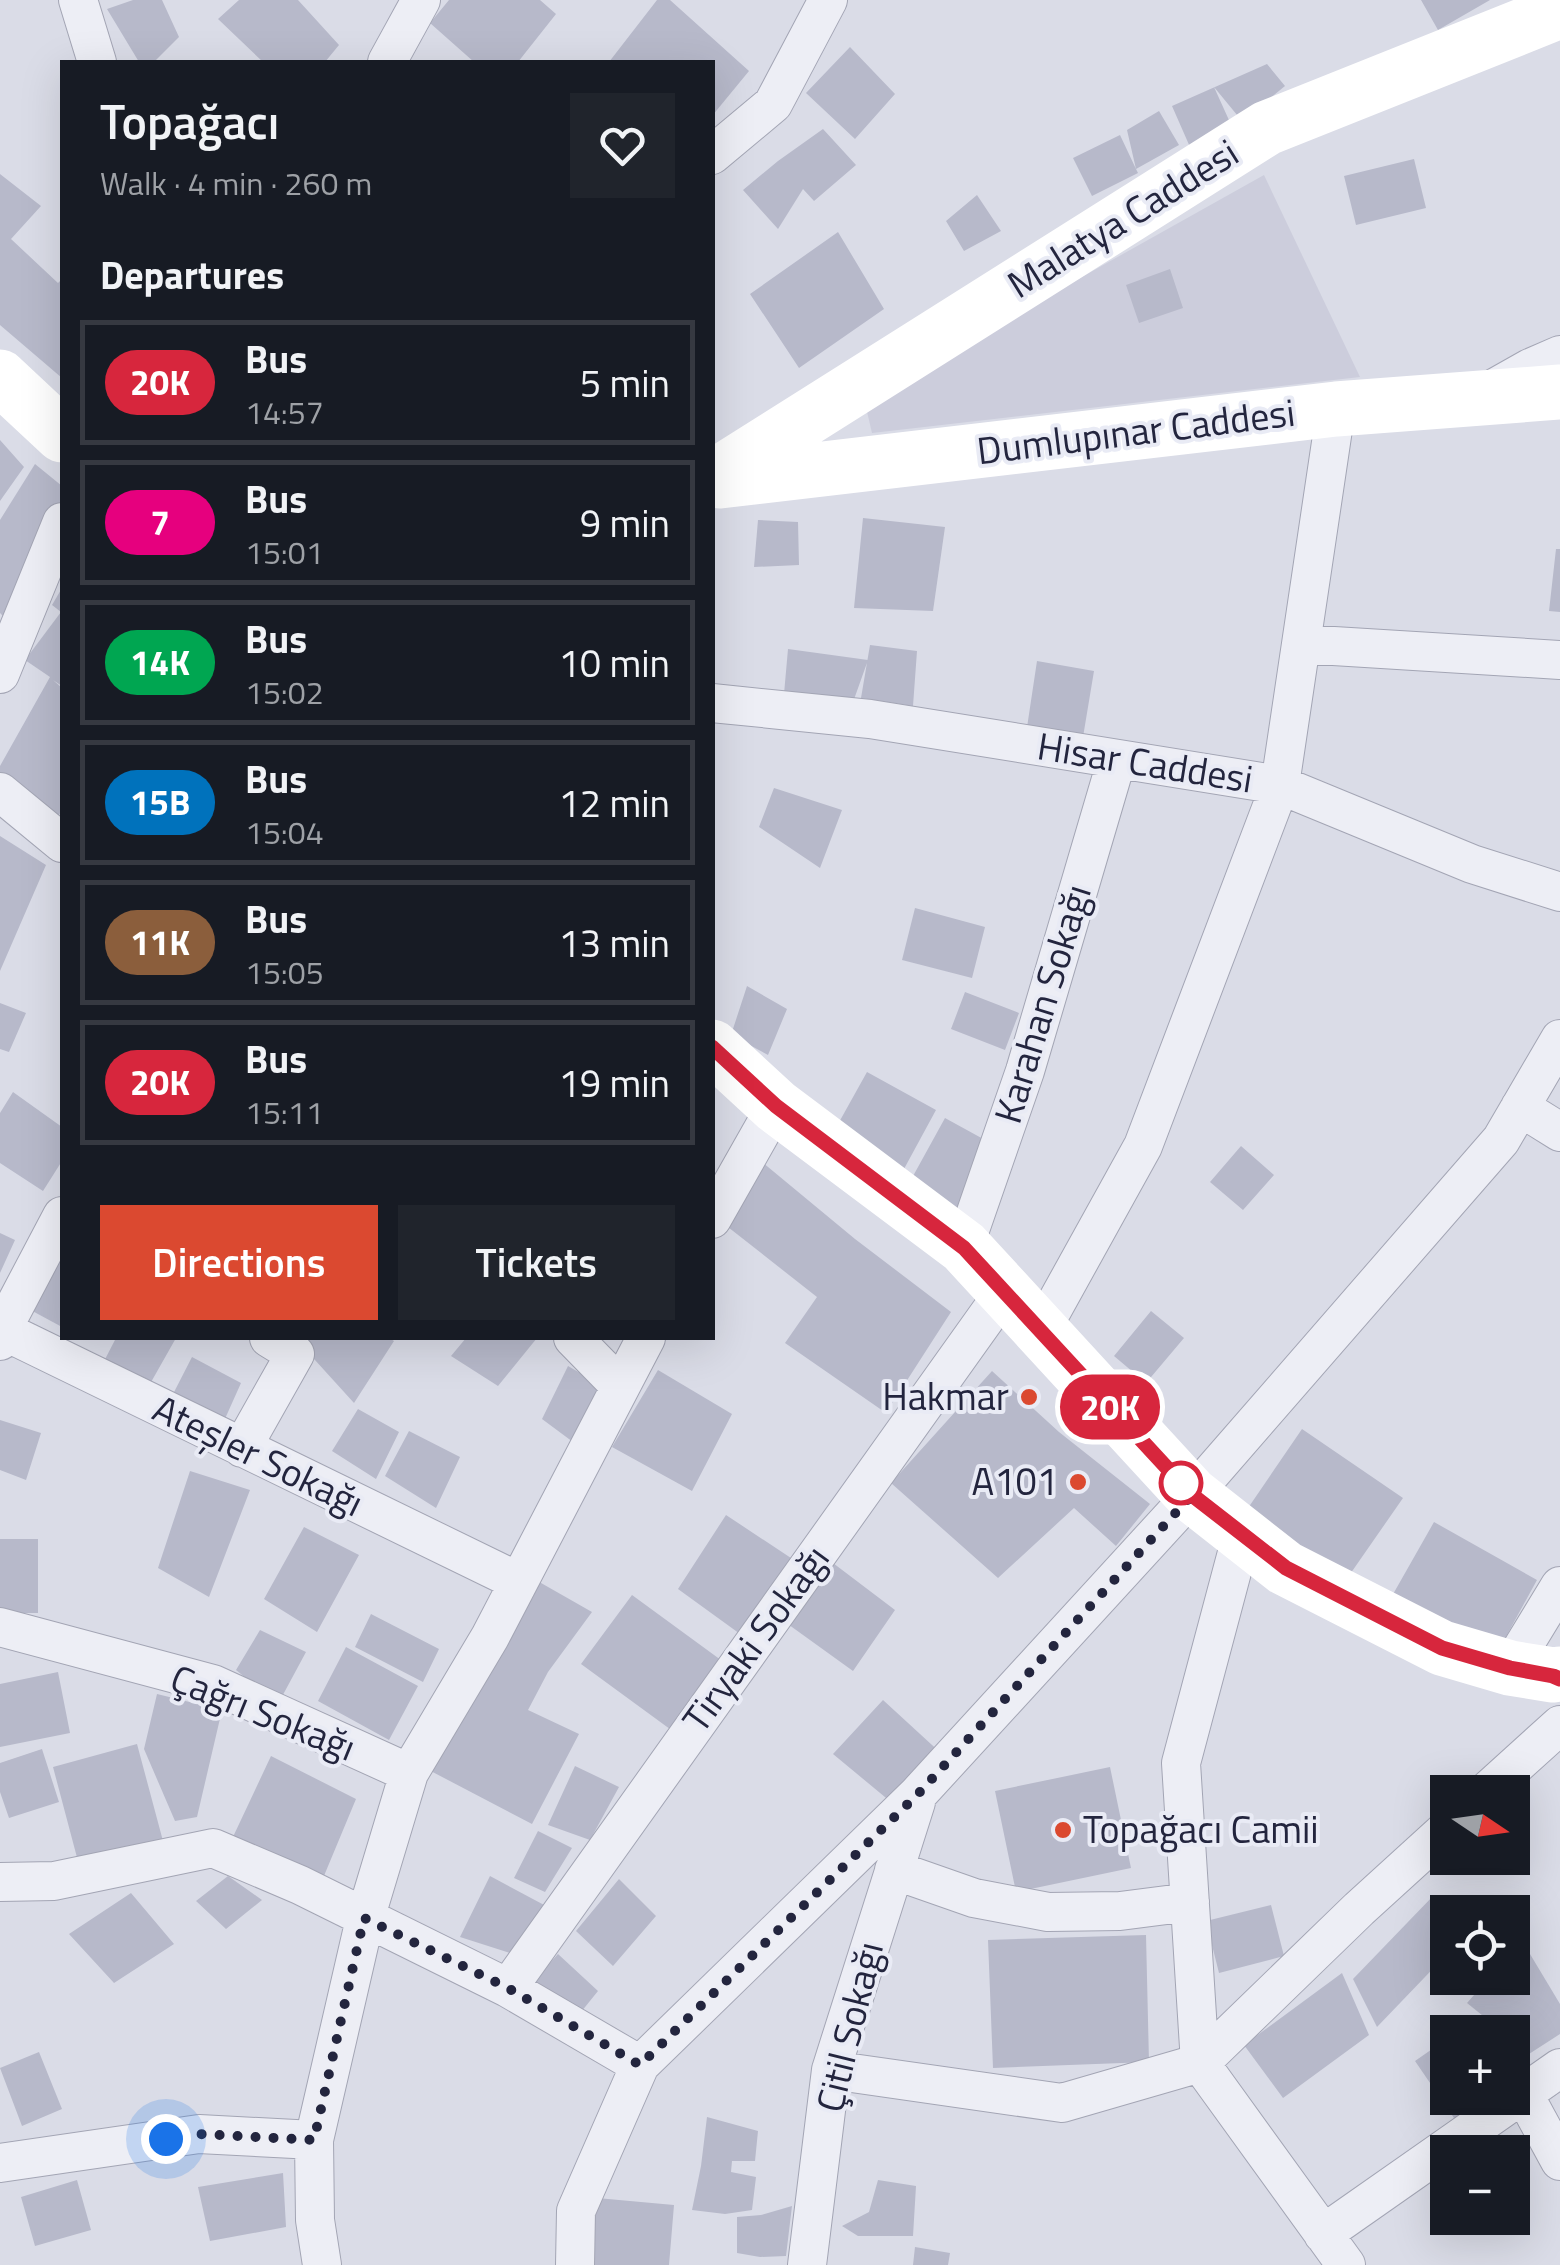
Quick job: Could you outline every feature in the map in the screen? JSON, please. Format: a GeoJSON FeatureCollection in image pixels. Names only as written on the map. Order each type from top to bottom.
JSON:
{"type":"FeatureCollection","features":[{"type":"Feature","properties":{"kind":"street"},"geometry":{"type":"LineString","coordinates":[[78,0],[95,60]]}},
{"type":"Feature","properties":{"kind":"street"},"geometry":{"type":"LineString","coordinates":[[388,60],[421,0]]}},
{"type":"Feature","properties":{"kind":"street"},"geometry":{"type":"LineString","coordinates":[[715,152],[773,104],[828,0]]}},
{"type":"Feature","properties":{"kind":"street","name":"Malatya Caddesi"},"geometry":{"type":"LineString","coordinates":[[715,478],[1267,128],[1560,11]]}},
{"type":"Feature","properties":{"kind":"street"},"geometry":{"type":"LineString","coordinates":[[1475,398],[1560,356]]}},
{"type":"Feature","properties":{"kind":"street"},"geometry":{"type":"LineString","coordinates":[[0,378],[60,433]]}},
{"type":"Feature","properties":{"kind":"street","name":"Dumlupınar Caddesi"},"geometry":{"type":"LineString","coordinates":[[715,480],[1336,409],[1560,392]]}},
{"type":"Feature","properties":{"kind":"street"},"geometry":{"type":"LineString","coordinates":[[1040,1332],[1142,1146],[1280,785],[1336,409]]}},
{"type":"Feature","properties":{"kind":"street"},"geometry":{"type":"LineString","coordinates":[[0,674],[60,527]]}},
{"type":"Feature","properties":{"kind":"street"},"geometry":{"type":"LineString","coordinates":[[1302,644],[1560,660]]}},
{"type":"Feature","properties":{"kind":"street","name":"Hisar Caddesi"},"geometry":{"type":"LineString","coordinates":[[715,703],[870,719],[1280,785],[1472,864],[1560,892]]}},
{"type":"Feature","properties":{"kind":"street","name":"Karahan Sokağı"},"geometry":{"type":"LineString","coordinates":[[964,1248],[1025,1070],[1118,759]]}},
{"type":"Feature","properties":{"kind":"street"},"geometry":{"type":"LineString","coordinates":[[0,792],[60,841]]}},
{"type":"Feature","properties":{"kind":"street"},"geometry":{"type":"LineString","coordinates":[[575,2265],[576,2211],[640,2065],[918,1794],[1192,1495],[1500,1140],[1560,1038]]}},
{"type":"Feature","properties":{"kind":"street"},"geometry":{"type":"LineString","coordinates":[[715,1051],[776,1106],[964,1248],[1192,1495],[1286,1568],[1442,1648],[1549,1684]]}},
{"type":"Feature","properties":{"kind":"street"},"geometry":{"type":"LineString","coordinates":[[715,1214],[776,1106]]}},
{"type":"Feature","properties":{"kind":"street"},"geometry":{"type":"LineString","coordinates":[[1520,1107],[1560,1132]]}},
{"type":"Feature","properties":{"kind":"street"},"geometry":{"type":"LineString","coordinates":[[1,1333],[60,1220]]}},
{"type":"Feature","properties":{"kind":"street","name":"Tiryaki Sokağı"},"geometry":{"type":"LineString","coordinates":[[508,1988],[1005,1291]]}},
{"type":"Feature","properties":{"kind":"street","name":"Ateşler Sokağı"},"geometry":{"type":"LineString","coordinates":[[1,1333],[517,1581]]}},
{"type":"Feature","properties":{"kind":"street"},"geometry":{"type":"LineString","coordinates":[[242,1448],[295,1354],[273,1340]]}},
{"type":"Feature","properties":{"kind":"street"},"geometry":{"type":"LineString","coordinates":[[575,1340],[620,1385]]}},
{"type":"Feature","properties":{"kind":"street"},"geometry":{"type":"LineString","coordinates":[[322,2265],[315,2220],[314,2140],[364,1918],[409,1774],[490,1637],[645,1340]]}},
{"type":"Feature","properties":{"kind":"street"},"geometry":{"type":"LineString","coordinates":[[1242,1534],[1181,1763],[1200,2063],[1346,2265]]}},
{"type":"Feature","properties":{"kind":"street"},"geometry":{"type":"LineString","coordinates":[[1496,1775],[1549,1684],[1560,1586]]}},
{"type":"Feature","properties":{"kind":"street","name":"Çağrı Sokağı"},"geometry":{"type":"LineString","coordinates":[[0,1627],[213,1684],[409,1774]]}},
{"type":"Feature","properties":{"kind":"street","name":"Çitil Sokağı"},"geometry":{"type":"LineString","coordinates":[[807,2265],[831,2070],[918,1794]]}},
{"type":"Feature","properties":{"kind":"street"},"geometry":{"type":"LineString","coordinates":[[831,2070],[1062,2103],[1200,2063],[1430,1845]]}},
{"type":"Feature","properties":{"kind":"street"},"geometry":{"type":"LineString","coordinates":[[0,1882],[54,1880],[213,1848],[300,1885],[508,1988],[640,2065]]}},
{"type":"Feature","properties":{"kind":"street"},"geometry":{"type":"LineString","coordinates":[[894,1870],[974,1898],[1048,1912],[1120,1911],[1190,1902]]}},
{"type":"Feature","properties":{"kind":"street"},"geometry":{"type":"LineString","coordinates":[[1530,2089],[1560,2068]]}},
{"type":"Feature","properties":{"kind":"street"},"geometry":{"type":"LineString","coordinates":[[1530,2107],[1560,2161]]}},
{"type":"Feature","properties":{"kind":"street"},"geometry":{"type":"LineString","coordinates":[[1323,2234],[1493,2115]]}},
{"type":"Feature","properties":{"kind":"street"},"geometry":{"type":"LineString","coordinates":[[0,2162],[199,2134],[314,2140]]}},
{"type":"Feature","properties":{"kind":"shaded area"},"geometry":{"type":"Polygon","coordinates":[[[1264,175],[1360,377],[872,433],[864,399],[1264,175]]]}},
{"type":"Feature","properties":{"kind":"building"},"geometry":{"type":"Polygon","coordinates":[[[133,0],[162,0],[179,37],[156,60],[138,60],[107,9],[133,0]]]}},
{"type":"Feature","properties":{"kind":"building"},"geometry":{"type":"Polygon","coordinates":[[[239,0],[298,0],[339,45],[327,60],[261,60],[218,19],[239,0]]]}},
{"type":"Feature","properties":{"kind":"building"},"geometry":{"type":"Polygon","coordinates":[[[449,0],[540,0],[556,14],[520,60],[472,60],[430,23],[449,0]]]}},
{"type":"Feature","properties":{"kind":"building"},"geometry":{"type":"Polygon","coordinates":[[[657,0],[670,0],[749,71],[715,112],[715,60],[611,60],[657,0]]]}},
{"type":"Feature","properties":{"kind":"building"},"geometry":{"type":"Polygon","coordinates":[[[1421,0],[1490,0],[1438,30],[1421,0]]]}},
{"type":"Feature","properties":{"kind":"building"},"geometry":{"type":"Polygon","coordinates":[[[850,47],[895,94],[855,139],[806,93],[850,47]]]}},
{"type":"Feature","properties":{"kind":"building"},"geometry":{"type":"Polygon","coordinates":[[[1267,64],[1285,86],[1242,121],[1214,87],[1267,64]]]}},
{"type":"Feature","properties":{"kind":"building"},"geometry":{"type":"Polygon","coordinates":[[[1214,87],[1233,129],[1190,147],[1172,106],[1214,87]]]}},
{"type":"Feature","properties":{"kind":"building"},"geometry":{"type":"Polygon","coordinates":[[[1159,111],[1179,145],[1136,169],[1127,130],[1159,111]]]}},
{"type":"Feature","properties":{"kind":"building"},"geometry":{"type":"Polygon","coordinates":[[[823,129],[856,165],[814,201],[803,189],[778,229],[743,190],[823,129]]]}},
{"type":"Feature","properties":{"kind":"building"},"geometry":{"type":"Polygon","coordinates":[[[1120,135],[1138,173],[1092,196],[1073,158],[1120,135]]]}},
{"type":"Feature","properties":{"kind":"building"},"geometry":{"type":"Polygon","coordinates":[[[1414,159],[1426,208],[1356,225],[1344,176],[1414,159]]]}},
{"type":"Feature","properties":{"kind":"building"},"geometry":{"type":"Polygon","coordinates":[[[0,174],[41,206],[11,239],[60,281],[60,376],[0,325],[0,174]]]}},
{"type":"Feature","properties":{"kind":"building"},"geometry":{"type":"Polygon","coordinates":[[[977,195],[1001,231],[964,251],[946,221],[977,195]]]}},
{"type":"Feature","properties":{"kind":"building"},"geometry":{"type":"Polygon","coordinates":[[[838,232],[884,309],[799,368],[750,294],[838,232]]]}},
{"type":"Feature","properties":{"kind":"building"},"geometry":{"type":"Polygon","coordinates":[[[1170,269],[1183,308],[1139,323],[1126,285],[1170,269]]]}},
{"type":"Feature","properties":{"kind":"building"},"geometry":{"type":"Polygon","coordinates":[[[0,440],[24,467],[0,501],[0,440]]]}},
{"type":"Feature","properties":{"kind":"building"},"geometry":{"type":"Polygon","coordinates":[[[35,464],[60,484],[60,506],[3,616],[0,613],[0,520],[35,464]]]}},
{"type":"Feature","properties":{"kind":"building"},"geometry":{"type":"Polygon","coordinates":[[[863,518],[945,527],[933,611],[854,608],[863,518]]]}},
{"type":"Feature","properties":{"kind":"building"},"geometry":{"type":"Polygon","coordinates":[[[758,520],[798,522],[799,565],[754,567],[758,520]]]}},
{"type":"Feature","properties":{"kind":"building"},"geometry":{"type":"Polygon","coordinates":[[[1556,549],[1560,549],[1560,612],[1549,611],[1556,549]]]}},
{"type":"Feature","properties":{"kind":"building"},"geometry":{"type":"Polygon","coordinates":[[[60,591],[60,611],[52,605],[60,591]]]}},
{"type":"Feature","properties":{"kind":"building"},"geometry":{"type":"Polygon","coordinates":[[[60,613],[60,685],[53,680],[60,686],[60,813],[56,820],[0,789],[0,766],[50,677],[25,660],[60,613]]]}},
{"type":"Feature","properties":{"kind":"building"},"geometry":{"type":"Polygon","coordinates":[[[870,645],[917,651],[913,706],[861,698],[870,645]]]}},
{"type":"Feature","properties":{"kind":"building"},"geometry":{"type":"Polygon","coordinates":[[[788,649],[868,660],[852,705],[784,694],[788,649]]]}},
{"type":"Feature","properties":{"kind":"building"},"geometry":{"type":"Polygon","coordinates":[[[1037,661],[1094,671],[1082,743],[1026,734],[1037,661]]]}},
{"type":"Feature","properties":{"kind":"building"},"geometry":{"type":"Polygon","coordinates":[[[774,788],[842,810],[820,868],[759,827],[774,788]]]}},
{"type":"Feature","properties":{"kind":"building"},"geometry":{"type":"Polygon","coordinates":[[[0,836],[46,865],[0,971],[0,836]]]}},
{"type":"Feature","properties":{"kind":"building"},"geometry":{"type":"Polygon","coordinates":[[[915,908],[985,927],[972,978],[902,960],[915,908]]]}},
{"type":"Feature","properties":{"kind":"building"},"geometry":{"type":"Polygon","coordinates":[[[747,986],[787,1009],[768,1055],[731,1035],[747,986]]]}},
{"type":"Feature","properties":{"kind":"building"},"geometry":{"type":"Polygon","coordinates":[[[965,992],[1019,1013],[1005,1050],[951,1029],[965,992]]]}},
{"type":"Feature","properties":{"kind":"building"},"geometry":{"type":"Polygon","coordinates":[[[0,1003],[26,1013],[9,1052],[0,1049],[0,1003]]]}},
{"type":"Feature","properties":{"kind":"building"},"geometry":{"type":"Polygon","coordinates":[[[867,1072],[936,1110],[898,1180],[828,1142],[867,1072]]]}},
{"type":"Feature","properties":{"kind":"building"},"geometry":{"type":"Polygon","coordinates":[[[13,1092],[60,1126],[60,1164],[43,1191],[0,1163],[0,1113],[13,1092]]]}},
{"type":"Feature","properties":{"kind":"building"},"geometry":{"type":"Polygon","coordinates":[[[945,1118],[996,1146],[957,1215],[907,1187],[945,1118]]]}},
{"type":"Feature","properties":{"kind":"building"},"geometry":{"type":"Polygon","coordinates":[[[1241,1146],[1274,1175],[1243,1210],[1210,1182],[1241,1146]]]}},
{"type":"Feature","properties":{"kind":"building"},"geometry":{"type":"Polygon","coordinates":[[[762,1162],[951,1312],[886,1413],[785,1343],[817,1297],[719,1220],[762,1162]]]}},
{"type":"Feature","properties":{"kind":"building"},"geometry":{"type":"Polygon","coordinates":[[[0,1233],[15,1240],[0,1273],[0,1233]]]}},
{"type":"Feature","properties":{"kind":"building"},"geometry":{"type":"Polygon","coordinates":[[[60,1245],[60,1326],[25,1307],[60,1245]]]}},
{"type":"Feature","properties":{"kind":"building"},"geometry":{"type":"Polygon","coordinates":[[[1151,1311],[1184,1338],[1146,1383],[1114,1356],[1151,1311]]]}},
{"type":"Feature","properties":{"kind":"building"},"geometry":{"type":"Polygon","coordinates":[[[115,1340],[175,1340],[146,1391],[101,1367],[115,1340]]]}},
{"type":"Feature","properties":{"kind":"building"},"geometry":{"type":"Polygon","coordinates":[[[297,1340],[394,1341],[354,1403],[297,1340]]]}},
{"type":"Feature","properties":{"kind":"building"},"geometry":{"type":"Polygon","coordinates":[[[464,1340],[535,1340],[498,1386],[451,1356],[464,1340]]]}},
{"type":"Feature","properties":{"kind":"building"},"geometry":{"type":"Polygon","coordinates":[[[192,1357],[241,1383],[224,1421],[172,1396],[192,1357]]]}},
{"type":"Feature","properties":{"kind":"building"},"geometry":{"type":"Polygon","coordinates":[[[568,1366],[606,1388],[573,1442],[542,1419],[568,1366]]]}},
{"type":"Feature","properties":{"kind":"building"},"geometry":{"type":"Polygon","coordinates":[[[658,1370],[732,1414],[692,1491],[612,1447],[658,1370]]]}},
{"type":"Feature","properties":{"kind":"building"},"geometry":{"type":"Polygon","coordinates":[[[992,1371],[1059,1432],[1150,1504],[1116,1546],[1074,1508],[998,1578],[891,1483],[992,1371]]]}},
{"type":"Feature","properties":{"kind":"building"},"geometry":{"type":"Polygon","coordinates":[[[358,1409],[399,1432],[376,1479],[332,1451],[358,1409]]]}},
{"type":"Feature","properties":{"kind":"building"},"geometry":{"type":"Polygon","coordinates":[[[0,1420],[41,1433],[26,1480],[0,1470],[0,1420]]]}},
{"type":"Feature","properties":{"kind":"building"},"geometry":{"type":"Polygon","coordinates":[[[1302,1429],[1403,1498],[1346,1580],[1246,1511],[1302,1429]]]}},
{"type":"Feature","properties":{"kind":"building"},"geometry":{"type":"Polygon","coordinates":[[[409,1431],[460,1457],[436,1508],[385,1476],[409,1431]]]}},
{"type":"Feature","properties":{"kind":"building"},"geometry":{"type":"Polygon","coordinates":[[[190,1471],[250,1490],[209,1597],[158,1568],[190,1471]]]}},
{"type":"Feature","properties":{"kind":"building"},"geometry":{"type":"Polygon","coordinates":[[[726,1515],[800,1564],[747,1639],[678,1589],[726,1515]]]}},
{"type":"Feature","properties":{"kind":"building"},"geometry":{"type":"Polygon","coordinates":[[[1434,1522],[1537,1580],[1496,1655],[1392,1596],[1434,1522]]]}},
{"type":"Feature","properties":{"kind":"building"},"geometry":{"type":"Polygon","coordinates":[[[304,1527],[359,1555],[317,1632],[264,1599],[304,1527]]]}},
{"type":"Feature","properties":{"kind":"building"},"geometry":{"type":"Polygon","coordinates":[[[0,1539],[38,1539],[38,1613],[0,1613],[0,1539]]]}},
{"type":"Feature","properties":{"kind":"building"},"geometry":{"type":"Polygon","coordinates":[[[829,1560],[895,1610],[853,1671],[785,1622],[829,1560]]]}},
{"type":"Feature","properties":{"kind":"building"},"geometry":{"type":"Polygon","coordinates":[[[534,1579],[592,1612],[548,1672],[528,1710],[579,1734],[532,1824],[425,1768],[534,1579]]]}},
{"type":"Feature","properties":{"kind":"building"},"geometry":{"type":"Polygon","coordinates":[[[632,1595],[725,1663],[674,1732],[581,1664],[632,1595]]]}},
{"type":"Feature","properties":{"kind":"building"},"geometry":{"type":"Polygon","coordinates":[[[371,1614],[439,1649],[423,1682],[355,1647],[371,1614]]]}},
{"type":"Feature","properties":{"kind":"building"},"geometry":{"type":"Polygon","coordinates":[[[260,1630],[306,1652],[278,1704],[236,1670],[260,1630]]]}},
{"type":"Feature","properties":{"kind":"building"},"geometry":{"type":"Polygon","coordinates":[[[346,1647],[418,1686],[389,1740],[318,1701],[346,1647]]]}},
{"type":"Feature","properties":{"kind":"building"},"geometry":{"type":"Polygon","coordinates":[[[58,1672],[70,1733],[0,1747],[0,1684],[58,1672]]]}},
{"type":"Feature","properties":{"kind":"building"},"geometry":{"type":"Polygon","coordinates":[[[157,1694],[222,1710],[197,1817],[175,1821],[144,1749],[157,1694]]]}},
{"type":"Feature","properties":{"kind":"building"},"geometry":{"type":"Polygon","coordinates":[[[883,1700],[944,1756],[897,1807],[833,1754],[883,1700]]]}},
{"type":"Feature","properties":{"kind":"building"},"geometry":{"type":"Polygon","coordinates":[[[137,1744],[163,1841],[79,1865],[53,1767],[137,1744]]]}},
{"type":"Feature","properties":{"kind":"building"},"geometry":{"type":"Polygon","coordinates":[[[42,1749],[59,1802],[9,1818],[0,1792],[0,1763],[42,1749]]]}},
{"type":"Feature","properties":{"kind":"building"},"geometry":{"type":"Polygon","coordinates":[[[271,1756],[356,1799],[321,1883],[232,1839],[271,1756]]]}},
{"type":"Feature","properties":{"kind":"building"},"geometry":{"type":"Polygon","coordinates":[[[575,1766],[619,1787],[590,1840],[548,1825],[575,1766]]]}},
{"type":"Feature","properties":{"kind":"building","name":"Topağacı Camii"},"geometry":{"type":"Polygon","coordinates":[[[1110,1767],[1131,1868],[1016,1892],[995,1791],[1110,1767]]]}},
{"type":"Feature","properties":{"kind":"building"},"geometry":{"type":"Polygon","coordinates":[[[538,1831],[572,1848],[545,1892],[514,1878],[538,1831]]]}},
{"type":"Feature","properties":{"kind":"building"},"geometry":{"type":"Polygon","coordinates":[[[228,1876],[262,1900],[226,1929],[196,1901],[228,1876]]]}},
{"type":"Feature","properties":{"kind":"building"},"geometry":{"type":"Polygon","coordinates":[[[490,1876],[546,1906],[513,1954],[460,1937],[490,1876]]]}},
{"type":"Feature","properties":{"kind":"building"},"geometry":{"type":"Polygon","coordinates":[[[619,1879],[656,1916],[613,1966],[576,1931],[619,1879]]]}},
{"type":"Feature","properties":{"kind":"building"},"geometry":{"type":"Polygon","coordinates":[[[131,1893],[174,1944],[114,1983],[69,1934],[131,1893]]]}},
{"type":"Feature","properties":{"kind":"building"},"geometry":{"type":"Polygon","coordinates":[[[1430,1899],[1430,1972],[1377,2027],[1353,1979],[1430,1899]]]}},
{"type":"Feature","properties":{"kind":"building"},"geometry":{"type":"Polygon","coordinates":[[[1271,1905],[1284,1956],[1219,1973],[1206,1921],[1271,1905]]]}},
{"type":"Feature","properties":{"kind":"building"},"geometry":{"type":"Polygon","coordinates":[[[1146,1935],[1149,2062],[993,2068],[988,1940],[1146,1935]]]}},
{"type":"Feature","properties":{"kind":"building"},"geometry":{"type":"Polygon","coordinates":[[[558,1954],[598,1991],[577,2017],[528,1987],[558,1954]]]}},
{"type":"Feature","properties":{"kind":"building"},"geometry":{"type":"Polygon","coordinates":[[[1530,1954],[1560,2004],[1560,2034],[1530,2053],[1530,2015],[1482,2015],[1467,2003],[1474,1995],[1530,1995],[1530,1954]]]}},
{"type":"Feature","properties":{"kind":"building"},"geometry":{"type":"Polygon","coordinates":[[[1342,1973],[1369,2035],[1283,2098],[1244,2045],[1342,1973]]]}},
{"type":"Feature","properties":{"kind":"building"},"geometry":{"type":"Polygon","coordinates":[[[1430,2051],[1430,2083],[1415,2061],[1430,2051]]]}},
{"type":"Feature","properties":{"kind":"building"},"geometry":{"type":"Polygon","coordinates":[[[39,2052],[62,2109],[22,2126],[0,2068],[39,2052]]]}},
{"type":"Feature","properties":{"kind":"building"},"geometry":{"type":"Polygon","coordinates":[[[707,2117],[758,2131],[755,2161],[732,2161],[731,2172],[756,2177],[752,2210],[725,2214],[692,2210],[707,2117]]]}},
{"type":"Feature","properties":{"kind":"building"},"geometry":{"type":"Polygon","coordinates":[[[283,2173],[286,2227],[210,2241],[198,2187],[283,2173]]]}},
{"type":"Feature","properties":{"kind":"building"},"geometry":{"type":"Polygon","coordinates":[[[77,2180],[91,2230],[35,2246],[21,2197],[77,2180]]]}},
{"type":"Feature","properties":{"kind":"building"},"geometry":{"type":"Polygon","coordinates":[[[878,2180],[916,2186],[913,2236],[858,2236],[842,2226],[869,2212],[878,2180]]]}},
{"type":"Feature","properties":{"kind":"building"},"geometry":{"type":"Polygon","coordinates":[[[597,2198],[674,2205],[669,2265],[591,2265],[597,2198]]]}},
{"type":"Feature","properties":{"kind":"building"},"geometry":{"type":"Polygon","coordinates":[[[792,2206],[786,2256],[737,2253],[737,2217],[792,2206]]]}},
{"type":"Feature","properties":{"kind":"building"},"geometry":{"type":"Polygon","coordinates":[[[915,2247],[950,2253],[948,2265],[913,2265],[915,2247]]]}},
{"type":"Feature","properties":{"kind":"bus line","name":"20K"},"geometry":{"type":"LineString","coordinates":[[715,1050],[776,1106],[964,1248],[1192,1495],[1286,1568],[1442,1648],[1560,1679]]}},
{"type":"Feature","properties":{"kind":"place","name":"Hakmar"},"geometry":{"type":"Point","coordinates":[1029,1397]}},
{"type":"Feature","properties":{"kind":"place","name":"A101"},"geometry":{"type":"Point","coordinates":[1078,1482]}},
{"type":"Feature","properties":{"kind":"place","name":"Topağacı Camii"},"geometry":{"type":"Point","coordinates":[1063,1830]}},
{"type":"Feature","properties":{"kind":"route"},"geometry":{"type":"LineString","coordinates":[[166,2139],[199,2134],[314,2140],[364,1918],[508,1988],[640,2065],[918,1794],[1192,1495],[1181,1483]]}}]}
